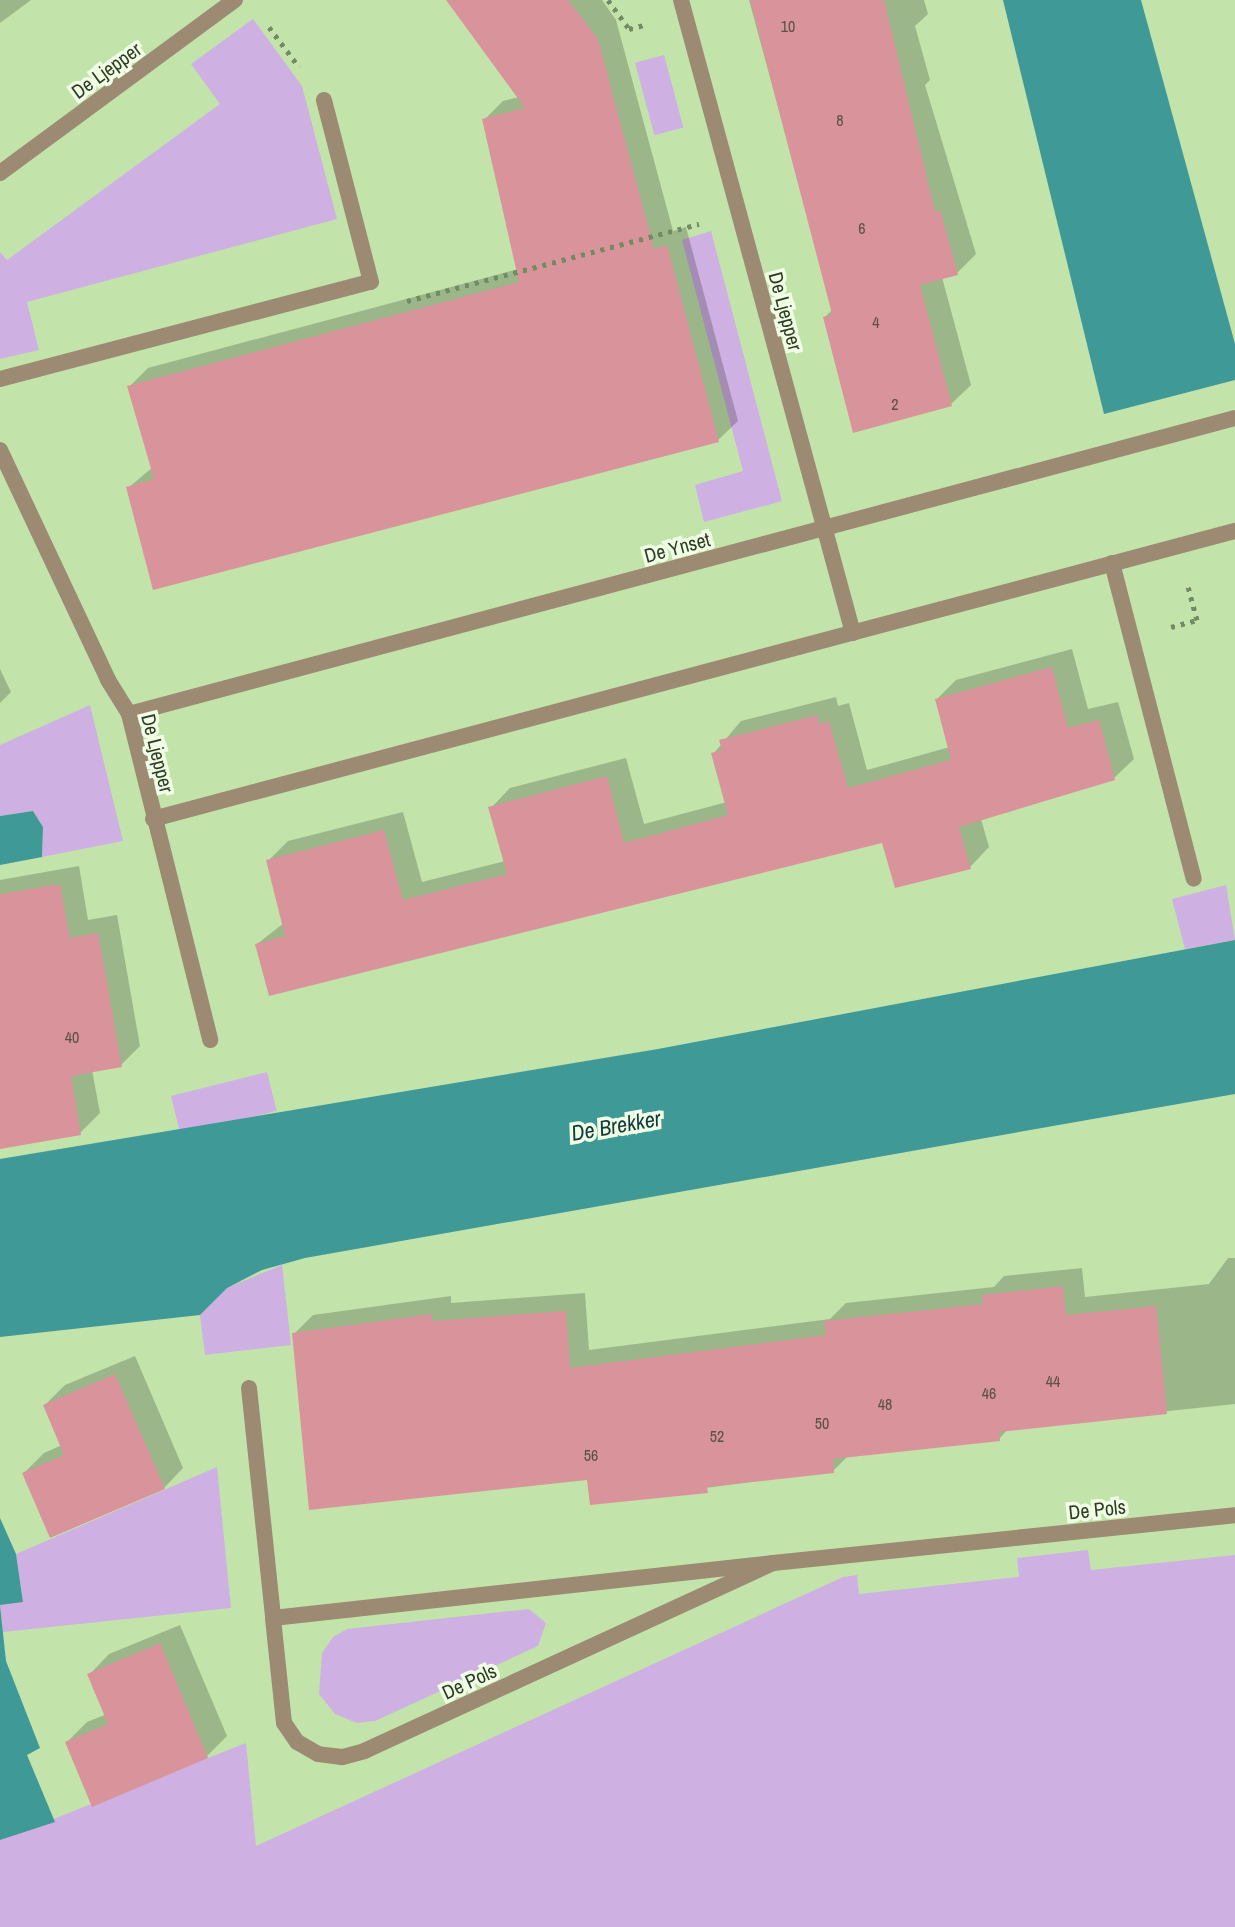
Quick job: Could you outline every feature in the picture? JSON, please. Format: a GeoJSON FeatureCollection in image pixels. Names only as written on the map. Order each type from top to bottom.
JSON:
{"type":"FeatureCollection","features":[{"type":"Feature","properties":{"kind":"street","name":"De Ljepper"},"geometry":{"type":"LineString","coordinates":[[0,173],[235,0]]}},
{"type":"Feature","properties":{"kind":"street","name":"De Ljepper"},"geometry":{"type":"LineString","coordinates":[[681,0],[853,633]]}},
{"type":"Feature","properties":{"kind":"street"},"geometry":{"type":"LineString","coordinates":[[0,379],[371,282],[324,100]]}},
{"type":"Feature","properties":{"kind":"street","name":"De Ynset"},"geometry":{"type":"LineString","coordinates":[[129,714],[1235,418]]}},
{"type":"Feature","properties":{"kind":"street","name":"De Ljepper"},"geometry":{"type":"LineString","coordinates":[[0,450],[108,680],[129,714],[210,1040]]}},
{"type":"Feature","properties":{"kind":"street"},"geometry":{"type":"LineString","coordinates":[[153,819],[1235,531]]}},
{"type":"Feature","properties":{"kind":"street"},"geometry":{"type":"LineString","coordinates":[[1112,563],[1194,879]]}},
{"type":"Feature","properties":{"kind":"street","name":"De Pols"},"geometry":{"type":"LineString","coordinates":[[249,1388],[284,1723],[297,1742],[318,1754],[342,1757],[773,1563]]}},
{"type":"Feature","properties":{"kind":"street","name":"De Pols"},"geometry":{"type":"LineString","coordinates":[[273,1618],[1235,1515]]}},
{"type":"Feature","properties":{"kind":"path"},"geometry":{"type":"LineString","coordinates":[[259,13],[324,100]]}},
{"type":"Feature","properties":{"kind":"path"},"geometry":{"type":"LineString","coordinates":[[371,282],[378,309],[739,213]]}},
{"type":"Feature","properties":{"kind":"path"},"geometry":{"type":"LineString","coordinates":[[1131,637],[1197,620],[1177,546]]}},
{"type":"Feature","properties":{"kind":"shaded area"},"geometry":{"type":"Polygon","coordinates":[[[253,19],[302,86],[337,219],[27,302],[39,350],[0,359],[0,252],[7,260],[220,104],[191,64],[253,19]]]}},
{"type":"Feature","properties":{"kind":"shaded area"},"geometry":{"type":"Polygon","coordinates":[[[664,55],[683,127],[654,135],[635,63],[664,55]]]}},
{"type":"Feature","properties":{"kind":"shaded area"},"geometry":{"type":"Polygon","coordinates":[[[711,231],[782,501],[704,522],[695,485],[743,471],[682,240],[711,231]]]}},
{"type":"Feature","properties":{"kind":"shaded area"},"geometry":{"type":"Polygon","coordinates":[[[90,705],[123,841],[42,857],[43,827],[33,811],[0,816],[0,745],[90,705]]]}},
{"type":"Feature","properties":{"kind":"shaded area"},"geometry":{"type":"Polygon","coordinates":[[[1226,885],[1235,940],[1185,949],[1172,899],[1226,885]]]}},
{"type":"Feature","properties":{"kind":"shaded area"},"geometry":{"type":"Polygon","coordinates":[[[267,1072],[277,1111],[181,1135],[171,1096],[267,1072]]]}},
{"type":"Feature","properties":{"kind":"shaded area"},"geometry":{"type":"Polygon","coordinates":[[[282,1265],[291,1345],[205,1355],[200,1315],[226,1288],[282,1265]]]}},
{"type":"Feature","properties":{"kind":"shaded area"},"geometry":{"type":"Polygon","coordinates":[[[217,1467],[231,1608],[3,1632],[0,1604],[23,1601],[16,1554],[217,1467]]]}},
{"type":"Feature","properties":{"kind":"shaded area"},"geometry":{"type":"Polygon","coordinates":[[[1088,1550],[1091,1570],[1235,1555],[1235,1927],[0,1927],[0,1840],[246,1743],[256,1846],[843,1577],[857,1575],[859,1594],[1019,1577],[1017,1558],[1088,1550]]]}},
{"type":"Feature","properties":{"kind":"shaded area"},"geometry":{"type":"Polygon","coordinates":[[[529,1609],[546,1623],[538,1646],[375,1721],[357,1723],[335,1714],[319,1694],[322,1653],[333,1637],[347,1629],[529,1609]]]}},
{"type":"Feature","properties":{"kind":"water"},"geometry":{"type":"Polygon","coordinates":[[[1003,0],[1141,0],[1235,344],[1235,380],[1104,414],[1003,0]]]}},
{"type":"Feature","properties":{"kind":"water"},"geometry":{"type":"Polygon","coordinates":[[[33,811],[43,827],[42,857],[0,865],[0,816],[33,811]]]}},
{"type":"Feature","properties":{"kind":"water","name":"De Brekker"},"geometry":{"type":"Polygon","coordinates":[[[1235,940],[1235,1094],[305,1258],[262,1270],[227,1288],[200,1315],[0,1337],[0,1159],[658,1049],[1235,940]]]}},
{"type":"Feature","properties":{"kind":"water"},"geometry":{"type":"Polygon","coordinates":[[[0,1518],[16,1554],[23,1602],[0,1605],[0,1518]]]}},
{"type":"Feature","properties":{"kind":"water"},"geometry":{"type":"Polygon","coordinates":[[[0,1605],[6,1661],[40,1748],[27,1755],[55,1822],[0,1840],[0,1605]]]}},
{"type":"Feature","properties":{"kind":"building"},"geometry":{"type":"Polygon","coordinates":[[[446,0],[568,0],[598,39],[654,249],[667,245],[719,442],[153,590],[126,487],[154,479],[127,386],[519,282],[482,119],[525,108],[446,0]]]}},
{"type":"Feature","properties":{"kind":"building"},"geometry":{"type":"Polygon","coordinates":[[[750,0],[884,0],[935,212],[940,210],[958,275],[920,285],[952,406],[853,433],[823,317],[832,314],[750,0]]]}},
{"type":"Feature","properties":{"kind":"building"},"geometry":{"type":"Polygon","coordinates":[[[1052,667],[1068,728],[1099,720],[1115,780],[959,827],[971,869],[895,888],[882,843],[269,996],[255,944],[285,936],[266,860],[384,830],[403,900],[507,874],[488,807],[607,776],[624,843],[728,815],[711,753],[722,750],[719,740],[817,715],[819,724],[829,721],[848,788],[951,760],[935,699],[1052,667]]]}},
{"type":"Feature","properties":{"kind":"building"},"geometry":{"type":"Polygon","coordinates":[[[60,884],[70,938],[98,933],[122,1067],[71,1076],[81,1135],[0,1149],[0,894],[60,884]]]}},
{"type":"Feature","properties":{"kind":"building"},"geometry":{"type":"Polygon","coordinates":[[[1063,1286],[1066,1315],[1156,1306],[1167,1414],[999,1432],[1000,1441],[833,1459],[834,1473],[707,1487],[708,1493],[590,1505],[587,1480],[309,1510],[292,1333],[432,1314],[432,1321],[566,1311],[570,1368],[826,1335],[824,1321],[983,1304],[982,1295],[1063,1286]]]}},
{"type":"Feature","properties":{"kind":"building"},"geometry":{"type":"Polygon","coordinates":[[[115,1374],[165,1489],[50,1538],[22,1473],[64,1455],[43,1405],[115,1374]]]}},
{"type":"Feature","properties":{"kind":"building"},"geometry":{"type":"Polygon","coordinates":[[[160,1643],[208,1758],[92,1807],[65,1742],[108,1724],[87,1674],[160,1643]]]}}]}
